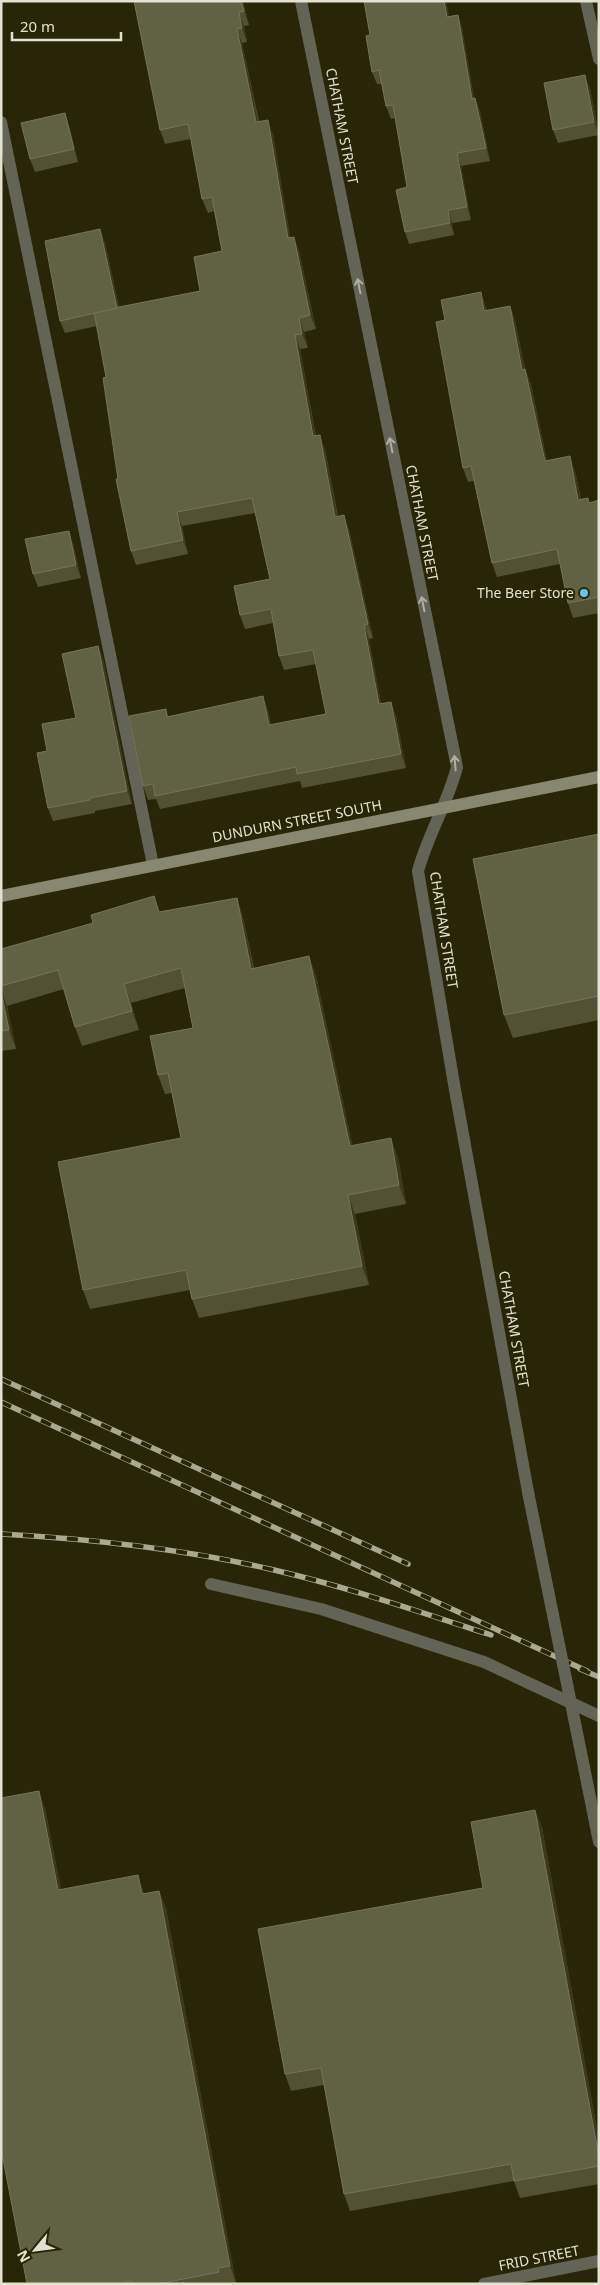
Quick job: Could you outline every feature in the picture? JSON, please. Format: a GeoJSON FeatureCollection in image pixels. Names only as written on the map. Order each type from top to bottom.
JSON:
{"type":"FeatureCollection","features":[{"type":"Feature","properties":{"kind":"main road","name":"DUNDURN STREET SOUTH"},"geometry":{"type":"LineString","coordinates":[[1,896],[599,777]]}},
{"type":"Feature","properties":{"kind":"street","name":"CHATHAM STREET"},"geometry":{"type":"LineString","coordinates":[[301,1],[457,767],[453,785],[425,846],[418,871],[455,1090],[528,1492],[599,1842]]}},
{"type":"Feature","properties":{"kind":"street"},"geometry":{"type":"LineString","coordinates":[[586,1],[599,59]]}},
{"type":"Feature","properties":{"kind":"street"},"geometry":{"type":"LineString","coordinates":[[1,122],[153,865]]}},
{"type":"Feature","properties":{"kind":"street"},"geometry":{"type":"LineString","coordinates":[[211,1584],[322,1609],[484,1662],[599,1716]]}},
{"type":"Feature","properties":{"kind":"street","name":"FRID STREET"},"geometry":{"type":"LineString","coordinates":[[484,2284],[599,2262]]}},
{"type":"Feature","properties":{"kind":"building"},"geometry":{"type":"Polygon","coordinates":[[[134,1],[241,1],[244,11],[239,12],[242,28],[237,29],[256,122],[268,120],[288,238],[294,237],[310,315],[299,318],[302,334],[295,335],[313,436],[320,435],[335,517],[344,515],[368,624],[364,625],[379,704],[391,702],[401,754],[297,774],[296,767],[155,796],[153,784],[143,786],[129,716],[166,709],[167,717],[263,696],[269,725],[326,714],[313,650],[279,656],[271,609],[240,615],[234,586],[270,579],[252,498],[177,512],[183,540],[131,551],[116,479],[118,479],[103,378],[106,377],[94,312],[200,291],[194,257],[222,251],[212,197],[202,199],[188,124],[160,130],[134,1]]]}},
{"type":"Feature","properties":{"kind":"building"},"geometry":{"type":"Polygon","coordinates":[[[364,1],[444,1],[447,17],[458,15],[472,99],[475,98],[486,148],[457,153],[467,207],[448,210],[450,223],[405,232],[396,190],[407,187],[393,105],[386,106],[379,70],[372,72],[366,36],[370,35],[364,1]]]}},
{"type":"Feature","properties":{"kind":"building"},"geometry":{"type":"Polygon","coordinates":[[[585,75],[594,122],[553,130],[544,83],[585,75]]]}},
{"type":"Feature","properties":{"kind":"building"},"geometry":{"type":"Polygon","coordinates":[[[65,113],[74,149],[30,159],[21,123],[65,113]]]}},
{"type":"Feature","properties":{"kind":"building"},"geometry":{"type":"Polygon","coordinates":[[[100,229],[117,308],[60,321],[45,241],[100,229]]]}},
{"type":"Feature","properties":{"kind":"building"},"geometry":{"type":"Polygon","coordinates":[[[481,292],[484,311],[510,306],[522,370],[525,369],[545,461],[570,456],[578,500],[588,498],[589,503],[599,500],[599,597],[568,603],[557,549],[492,563],[471,466],[463,468],[436,322],[445,320],[441,300],[481,292]]]}},
{"type":"Feature","properties":{"kind":"building"},"geometry":{"type":"Polygon","coordinates":[[[69,531],[76,565],[33,574],[25,539],[69,531]]]}},
{"type":"Feature","properties":{"kind":"building"},"geometry":{"type":"Polygon","coordinates":[[[98,646],[127,791],[48,808],[37,753],[47,751],[42,724],[76,718],[62,654],[98,646]]]}},
{"type":"Feature","properties":{"kind":"building"},"geometry":{"type":"Polygon","coordinates":[[[599,834],[599,996],[504,1015],[473,859],[599,834]]]}},
{"type":"Feature","properties":{"kind":"building"},"geometry":{"type":"Polygon","coordinates":[[[154,896],[159,912],[237,898],[251,969],[309,956],[350,1146],[391,1138],[399,1185],[348,1195],[362,1266],[192,1299],[186,1270],[83,1290],[58,1162],[181,1138],[168,1073],[158,1075],[150,1036],[193,1028],[181,968],[124,984],[132,1011],[75,1027],[58,970],[1,986],[1,949],[93,923],[91,915],[154,896]]]}},
{"type":"Feature","properties":{"kind":"building"},"geometry":{"type":"Polygon","coordinates":[[[1,991],[9,1030],[1,1031],[1,991]]]}},
{"type":"Feature","properties":{"kind":"building"},"geometry":{"type":"Polygon","coordinates":[[[39,1791],[58,1890],[138,1875],[142,1894],[159,1891],[230,2266],[218,2268],[219,2272],[158,2284],[132,2284],[132,2281],[118,2284],[27,2284],[1,2148],[1,1798],[39,1791]]]}},
{"type":"Feature","properties":{"kind":"building"},"geometry":{"type":"Polygon","coordinates":[[[535,1810],[599,2157],[599,2166],[514,2181],[511,2164],[344,2194],[321,2068],[285,2074],[258,1929],[483,1888],[471,1822],[535,1810]]]}},
{"type":"Feature","properties":{"kind":"railway"},"geometry":{"type":"LineString","coordinates":[[1,1379],[408,1564]]}},
{"type":"Feature","properties":{"kind":"railway"},"geometry":{"type":"LineString","coordinates":[[1,1402],[587,1671]]}},
{"type":"Feature","properties":{"kind":"railway"},"geometry":{"type":"LineString","coordinates":[[1,1534],[139,1546],[207,1556],[329,1584],[491,1635]]}},
{"type":"Feature","properties":{"kind":"railway"},"geometry":{"type":"LineString","coordinates":[[580,1669],[599,1677]]}},
{"type":"Feature","properties":{"kind":"place","name":"The Beer Store"},"geometry":{"type":"Point","coordinates":[584,593]}}]}
